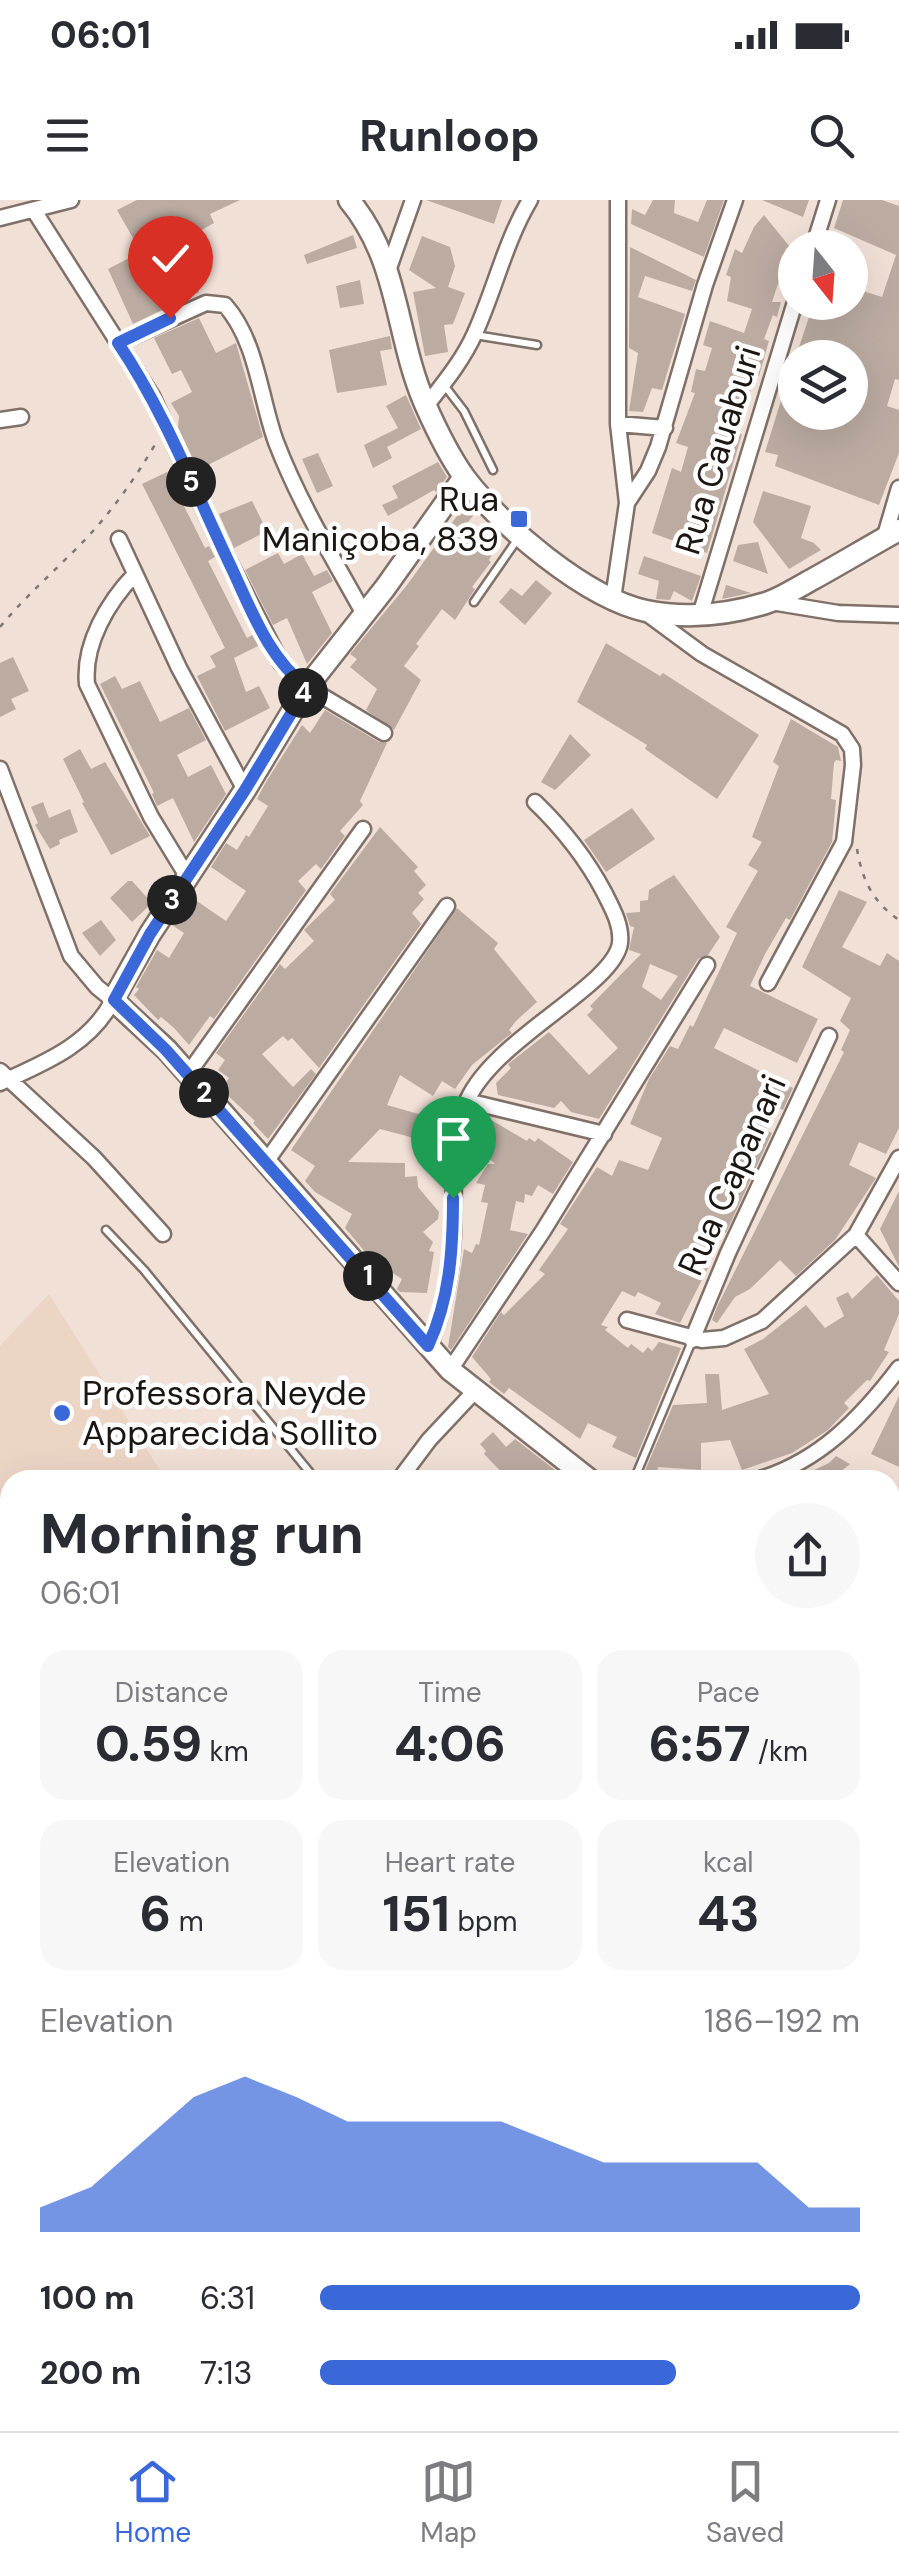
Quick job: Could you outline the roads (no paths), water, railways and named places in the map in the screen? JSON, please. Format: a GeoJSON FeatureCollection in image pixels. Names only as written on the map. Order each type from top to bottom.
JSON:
{"type":"FeatureCollection","features":[{"type":"Feature","properties":{"kind":"street"},"geometry":{"type":"LineString","coordinates":[[0,218],[71,200]]}},
{"type":"Feature","properties":{"kind":"street"},"geometry":{"type":"LineString","coordinates":[[349,200],[389,268],[415,377],[426,406],[464,476],[520,536],[613,599],[642,610],[700,616],[771,602],[891,534],[899,488]]}},
{"type":"Feature","properties":{"kind":"street"},"geometry":{"type":"LineString","coordinates":[[389,268],[413,200]]}},
{"type":"Feature","properties":{"kind":"street"},"geometry":{"type":"LineString","coordinates":[[426,406],[474,335],[509,240],[530,200]]}},
{"type":"Feature","properties":{"kind":"street"},"geometry":{"type":"LineString","coordinates":[[613,599],[628,502],[618,424],[618,200]]}},
{"type":"Feature","properties":{"kind":"street"},"geometry":{"type":"LineString","coordinates":[[628,502],[648,471],[664,428],[734,200]]}},
{"type":"Feature","properties":{"kind":"street"},"geometry":{"type":"LineString","coordinates":[[818,230],[828,200]]}},
{"type":"Feature","properties":{"kind":"street"},"geometry":{"type":"LineString","coordinates":[[35,212],[166,425],[270,646],[294,678],[384,733]]}},
{"type":"Feature","properties":{"kind":"street"},"geometry":{"type":"LineString","coordinates":[[118,343],[206,302],[225,304],[243,334],[283,457],[364,614]]}},
{"type":"Feature","properties":{"kind":"street","name":"Rua Cauaburi"},"geometry":{"type":"LineString","coordinates":[[700,616],[790,320]]}},
{"type":"Feature","properties":{"kind":"street"},"geometry":{"type":"LineString","coordinates":[[0,420],[21,417]]}},
{"type":"Feature","properties":{"kind":"street"},"geometry":{"type":"LineString","coordinates":[[618,424],[664,428]]}},
{"type":"Feature","properties":{"kind":"street"},"geometry":{"type":"LineString","coordinates":[[163,1234],[94,1158],[3,1078],[58,1057],[92,1030],[307,687],[464,476]]}},
{"type":"Feature","properties":{"kind":"street"},"geometry":{"type":"LineString","coordinates":[[119,539],[191,692],[245,790]]}},
{"type":"Feature","properties":{"kind":"street"},"geometry":{"type":"LineString","coordinates":[[135,574],[100,623],[85,669],[87,684],[151,817],[187,876]]}},
{"type":"Feature","properties":{"kind":"street"},"geometry":{"type":"LineString","coordinates":[[771,602],[838,614],[899,615]]}},
{"type":"Feature","properties":{"kind":"street"},"geometry":{"type":"LineString","coordinates":[[642,610],[702,654],[842,734],[852,748],[847,829],[840,854],[768,983]]}},
{"type":"Feature","properties":{"kind":"street"},"geometry":{"type":"LineString","coordinates":[[0,769],[72,956],[82,971],[146,1029],[188,1074],[450,1370],[577,1470]]}},
{"type":"Feature","properties":{"kind":"street"},"geometry":{"type":"LineString","coordinates":[[428,1346],[446,1299],[456,1145],[467,1100],[494,1062],[603,973],[620,947],[618,922],[599,883],[569,838],[535,802]]}},
{"type":"Feature","properties":{"kind":"street"},"geometry":{"type":"LineString","coordinates":[[188,1074],[363,829]]}},
{"type":"Feature","properties":{"kind":"street"},"geometry":{"type":"LineString","coordinates":[[266,1162],[447,906]]}},
{"type":"Feature","properties":{"kind":"street"},"geometry":{"type":"LineString","coordinates":[[450,1370],[604,1134],[707,964]]}},
{"type":"Feature","properties":{"kind":"street","name":"Rua Capanari"},"geometry":{"type":"LineString","coordinates":[[692,1340],[829,1036]]}},
{"type":"Feature","properties":{"kind":"street"},"geometry":{"type":"LineString","coordinates":[[467,1100],[604,1134]]}},
{"type":"Feature","properties":{"kind":"street"},"geometry":{"type":"LineString","coordinates":[[627,1320],[692,1340],[724,1338],[762,1321],[856,1235],[899,1158]]}},
{"type":"Feature","properties":{"kind":"street"},"geometry":{"type":"LineString","coordinates":[[856,1235],[899,1283]]}},
{"type":"Feature","properties":{"kind":"street"},"geometry":{"type":"LineString","coordinates":[[784,1470],[797,1465],[856,1422],[899,1368]]}},
{"type":"Feature","properties":{"kind":"street"},"geometry":{"type":"LineString","coordinates":[[406,1470],[474,1392]]}},
{"type":"Feature","properties":{"kind":"lane"},"geometry":{"type":"LineString","coordinates":[[474,335],[537,344]]}},
{"type":"Feature","properties":{"kind":"lane"},"geometry":{"type":"LineString","coordinates":[[443,384],[464,411],[493,470]]}},
{"type":"Feature","properties":{"kind":"lane"},"geometry":{"type":"LineString","coordinates":[[474,602],[520,536]]}},
{"type":"Feature","properties":{"kind":"lane"},"geometry":{"type":"LineString","coordinates":[[106,1230],[144,1270],[308,1470]]}},
{"type":"Feature","properties":{"kind":"lane"},"geometry":{"type":"LineString","coordinates":[[638,1470],[692,1340]]}},
{"type":"Feature","properties":{"kind":"place","name":"Rua Maniçoba, 839"},"geometry":{"type":"Point","coordinates":[519,519]}},
{"type":"Feature","properties":{"kind":"place","name":"Professora Neyde Apparecida Sollito"},"geometry":{"type":"Point","coordinates":[62,1413]}}]}
